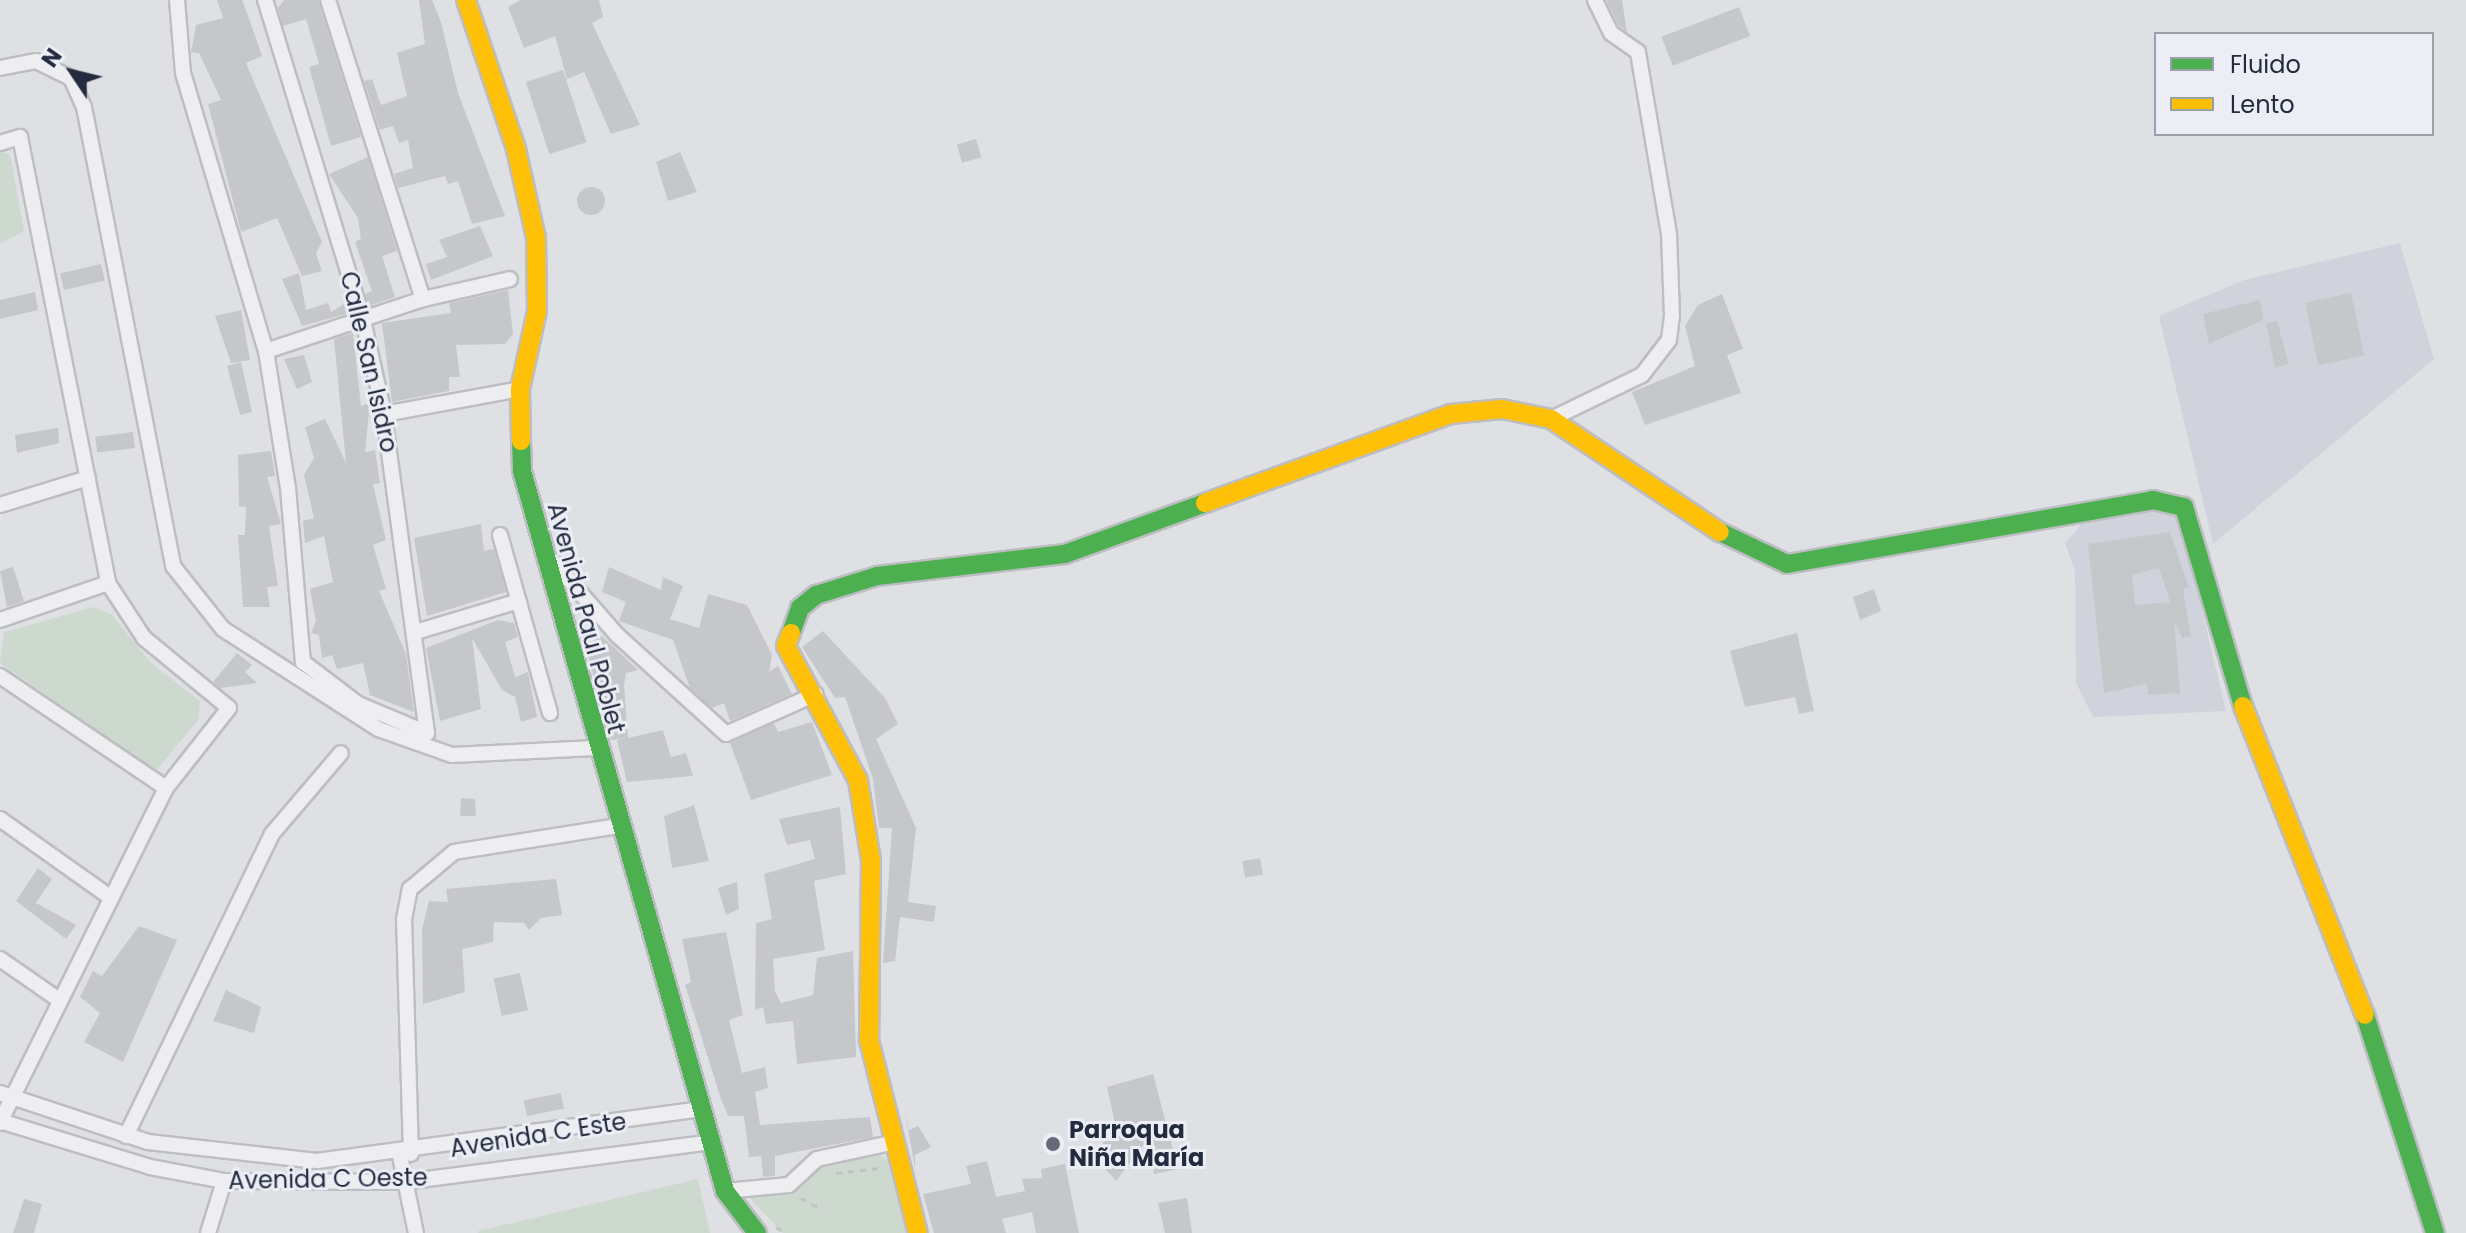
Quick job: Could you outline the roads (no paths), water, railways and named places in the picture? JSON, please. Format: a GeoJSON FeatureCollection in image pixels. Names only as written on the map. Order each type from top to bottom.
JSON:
{"type":"FeatureCollection","features":[{"type":"Feature","properties":{"kind":"street"},"geometry":{"type":"LineString","coordinates":[[177,0],[183,73],[266,351],[423,299],[510,279]]}},
{"type":"Feature","properties":{"kind":"street","name":"Calle San Isidro"},"geometry":{"type":"LineString","coordinates":[[265,0],[363,320],[384,414],[419,631],[427,733],[358,704],[303,662],[288,488],[266,351]]}},
{"type":"Feature","properties":{"kind":"street"},"geometry":{"type":"LineString","coordinates":[[328,0],[423,299]]}},
{"type":"Feature","properties":{"kind":"street","name":"Avenida Paul Poblet"},"geometry":{"type":"LineString","coordinates":[[466,0],[516,149],[536,238],[537,311],[520,389],[522,471],[595,748],[725,1191],[764,1228]]}},
{"type":"Feature","properties":{"kind":"street"},"geometry":{"type":"LineString","coordinates":[[1551,419],[1649,368],[1669,340],[1672,316],[1669,234],[1638,52],[1611,33],[1595,0]]}},
{"type":"Feature","properties":{"kind":"street"},"geometry":{"type":"LineString","coordinates":[[0,68],[36,61],[71,78],[84,107],[173,566],[223,629],[378,729],[452,755],[595,748]]}},
{"type":"Feature","properties":{"kind":"street"},"geometry":{"type":"LineString","coordinates":[[0,143],[20,137],[108,583],[144,638],[229,708],[166,788],[59,1000],[6,1096],[0,1122]]}},
{"type":"Feature","properties":{"kind":"street"},"geometry":{"type":"LineString","coordinates":[[384,414],[520,389]]}},
{"type":"Feature","properties":{"kind":"street"},"geometry":{"type":"LineString","coordinates":[[918,1233],[886,1150],[869,1040],[871,860],[858,780],[816,694],[786,646],[800,608],[816,595],[877,576],[1065,554],[1451,414],[1502,409],[1551,419],[1741,546],[1787,564],[2153,500],[2184,507],[2218,637],[2326,930],[2353,979],[2435,1233]]}},
{"type":"Feature","properties":{"kind":"street"},"geometry":{"type":"LineString","coordinates":[[0,505],[88,478]]}},
{"type":"Feature","properties":{"kind":"street"},"geometry":{"type":"LineString","coordinates":[[500,535],[550,713]]}},
{"type":"Feature","properties":{"kind":"street"},"geometry":{"type":"LineString","coordinates":[[541,548],[617,635],[726,734],[816,694]]}},
{"type":"Feature","properties":{"kind":"street"},"geometry":{"type":"LineString","coordinates":[[0,620],[108,583]]}},
{"type":"Feature","properties":{"kind":"street"},"geometry":{"type":"LineString","coordinates":[[419,631],[519,601]]}},
{"type":"Feature","properties":{"kind":"street"},"geometry":{"type":"LineString","coordinates":[[0,676],[166,788]]}},
{"type":"Feature","properties":{"kind":"street"},"geometry":{"type":"LineString","coordinates":[[126,1136],[272,834],[341,753]]}},
{"type":"Feature","properties":{"kind":"street"},"geometry":{"type":"LineString","coordinates":[[0,819],[111,898]]}},
{"type":"Feature","properties":{"kind":"street"},"geometry":{"type":"LineString","coordinates":[[416,1233],[404,1182],[404,919],[410,889],[454,852],[618,826]]}},
{"type":"Feature","properties":{"kind":"street"},"geometry":{"type":"LineString","coordinates":[[0,959],[59,1000]]}},
{"type":"Feature","properties":{"kind":"street","name":"Avenida C Este"},"geometry":{"type":"LineString","coordinates":[[6,1096],[126,1136],[251,1157],[405,1155],[701,1109]]}},
{"type":"Feature","properties":{"kind":"street","name":"Avenida C Oeste"},"geometry":{"type":"LineString","coordinates":[[0,1122],[150,1167],[224,1181],[404,1182],[711,1142]]}},
{"type":"Feature","properties":{"kind":"street"},"geometry":{"type":"LineString","coordinates":[[725,1191],[789,1185],[815,1159],[886,1150]]}},
{"type":"Feature","properties":{"kind":"street"},"geometry":{"type":"LineString","coordinates":[[208,1233],[224,1181]]}},
{"type":"Feature","properties":{"kind":"place","name":"Parroqua Niña María"},"geometry":{"type":"Point","coordinates":[1053,1144]}}]}
